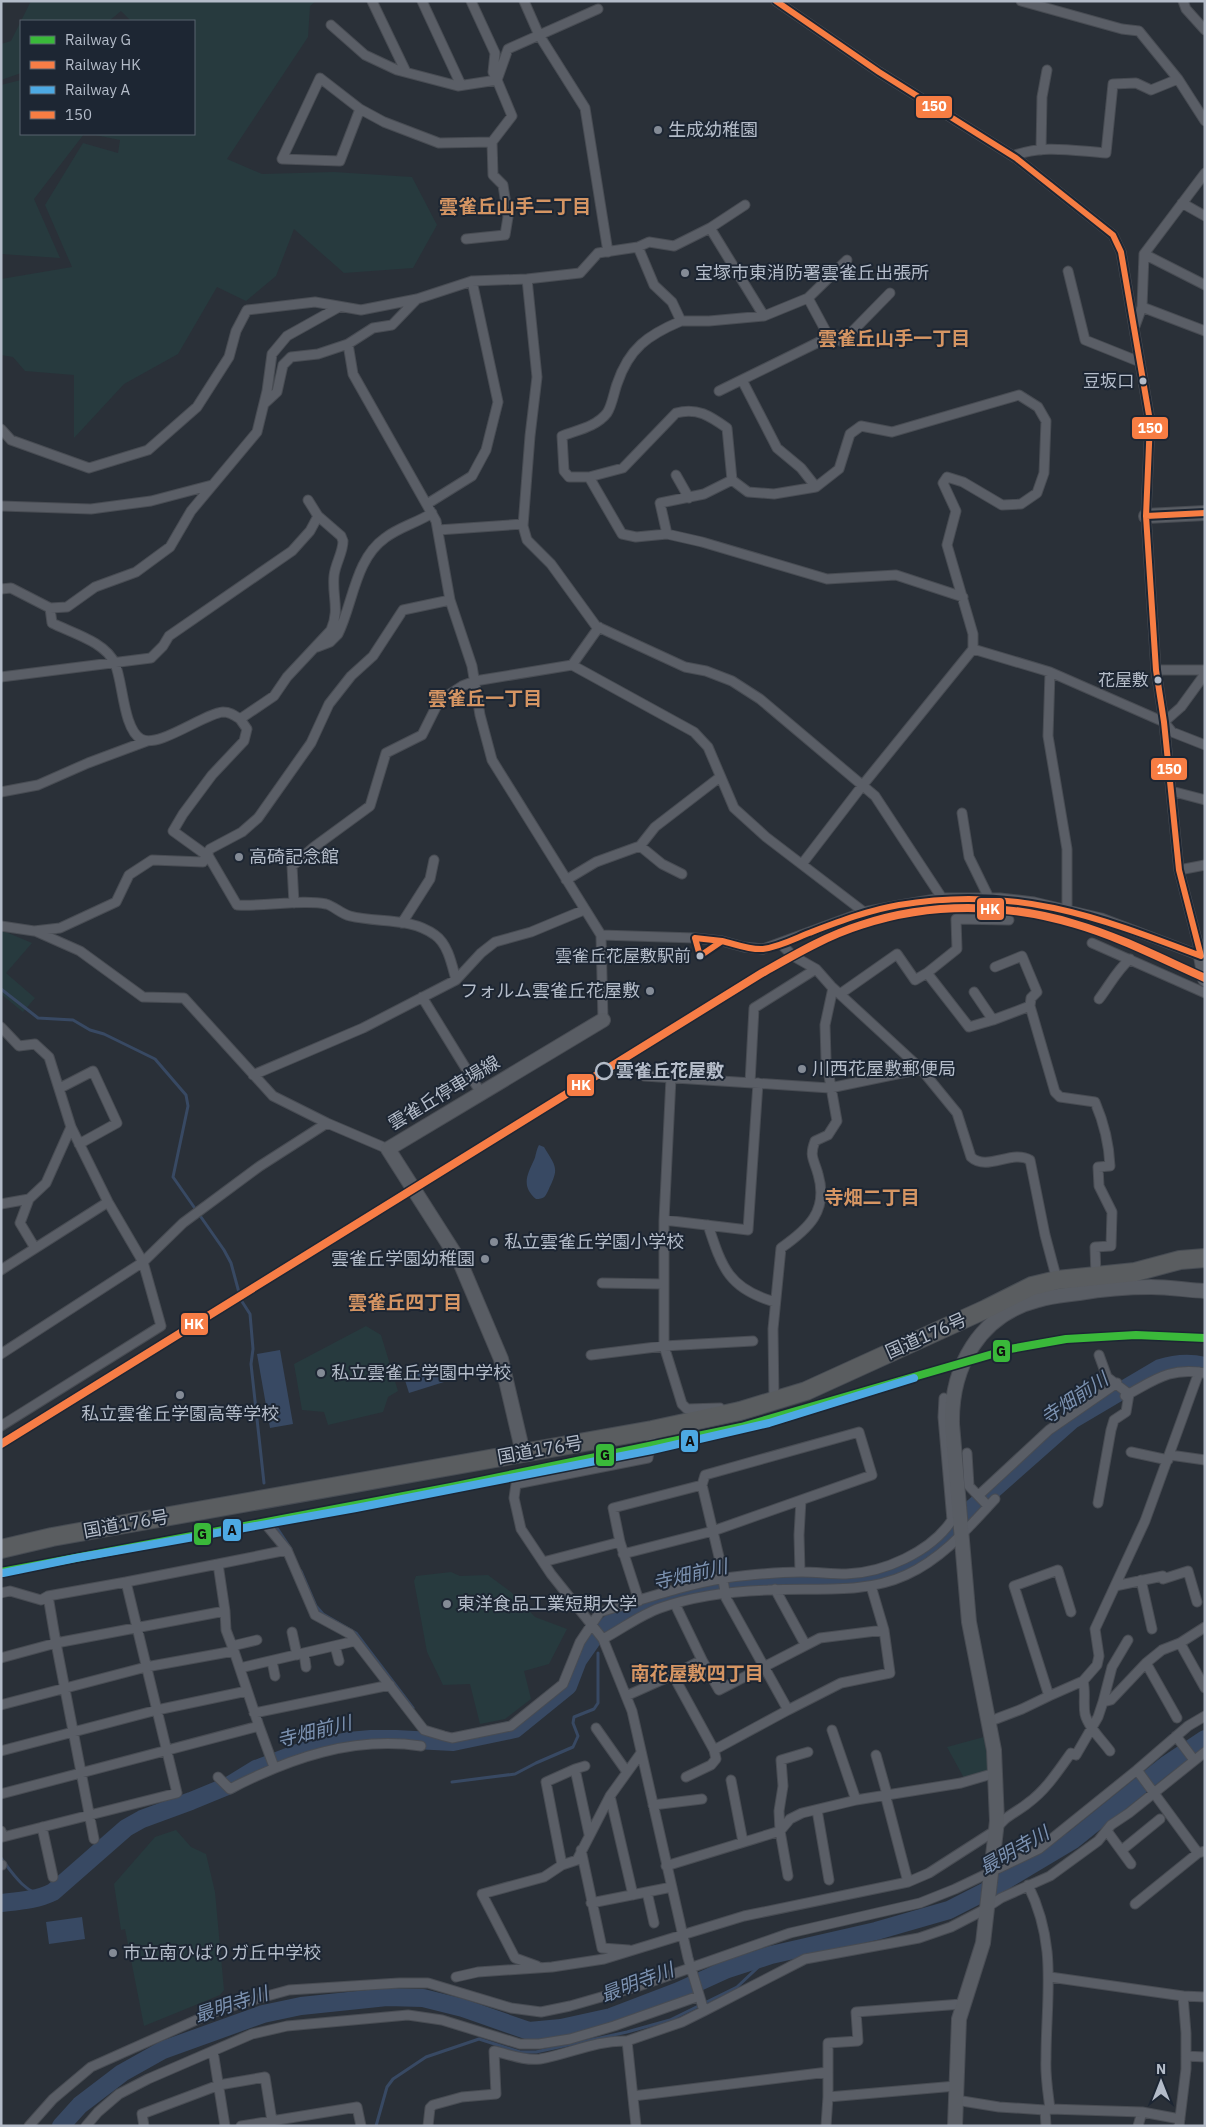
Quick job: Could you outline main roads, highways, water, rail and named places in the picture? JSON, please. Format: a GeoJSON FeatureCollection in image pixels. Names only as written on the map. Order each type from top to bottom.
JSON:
{"type":"FeatureCollection","features":[{"type":"Feature","properties":{"kind":"highway","name":"国道176号"},"geometry":{"type":"LineString","coordinates":[[1,1549],[52,1537],[652,1430],[740,1412],[806,1391],[1032,1286],[1056,1280],[1135,1272],[1180,1260],[1205,1258]]}},
{"type":"Feature","properties":{"kind":"water"},"geometry":{"type":"Polygon","coordinates":[[[539,1145],[544,1147],[552,1160],[555,1173],[545,1196],[541,1199],[536,1199],[528,1190],[527,1180],[539,1145]]]}},
{"type":"Feature","properties":{"kind":"water"},"geometry":{"type":"Polygon","coordinates":[[[280,1350],[293,1424],[270,1428],[257,1354],[280,1350]]]}},
{"type":"Feature","properties":{"kind":"water"},"geometry":{"type":"Polygon","coordinates":[[[439,1366],[444,1382],[409,1393],[404,1377],[439,1366]]]}},
{"type":"Feature","properties":{"kind":"water"},"geometry":{"type":"Polygon","coordinates":[[[82,1917],[85,1939],[49,1944],[46,1922],[82,1917]]]}},
{"type":"Feature","properties":{"kind":"waterway"},"geometry":{"type":"LineString","coordinates":[[1,989],[38,1018],[73,1020],[90,1030],[104,1034],[155,1059],[186,1095],[188,1106],[173,1177],[224,1250],[231,1263],[241,1300],[250,1314],[253,1349],[251,1364],[264,1483]]}},
{"type":"Feature","properties":{"kind":"waterway","name":"寺畑前川"},"geometry":{"type":"LineString","coordinates":[[1,1903],[21,1901],[53,1892],[126,1828],[142,1819],[230,1785],[256,1769],[303,1751],[348,1741],[371,1739],[453,1742],[515,1729],[568,1686],[578,1660],[594,1637],[613,1621],[653,1603],[730,1585],[870,1579],[886,1576],[908,1567],[936,1545],[968,1512],[1072,1420],[1160,1368],[1182,1364],[1205,1366]]}},
{"type":"Feature","properties":{"kind":"waterway"},"geometry":{"type":"LineString","coordinates":[[275,1525],[291,1549]]}},
{"type":"Feature","properties":{"kind":"waterway"},"geometry":{"type":"LineString","coordinates":[[301,1571],[316,1606],[323,1614],[356,1633],[413,1708]]}},
{"type":"Feature","properties":{"kind":"waterway"},"geometry":{"type":"LineString","coordinates":[[452,1782],[515,1774],[573,1747],[578,1736],[573,1723],[574,1717],[594,1709],[598,1703],[598,1653]]}},
{"type":"Feature","properties":{"kind":"waterway","name":"寺畑前川"},"geometry":{"type":"LineString","coordinates":[[435,1737],[442,1742]]}},
{"type":"Feature","properties":{"kind":"waterway","name":"最明寺川"},"geometry":{"type":"LineString","coordinates":[[61,2126],[80,2105],[122,2073],[163,2050],[263,2014],[301,2006],[387,1997],[423,1998],[463,2008],[529,2031],[561,2028],[611,2017],[679,1991],[725,1970],[771,1955],[876,1931],[949,1910],[996,1886],[1073,1840],[1166,1765],[1205,1739]]}},
{"type":"Feature","properties":{"kind":"waterway"},"geometry":{"type":"LineString","coordinates":[[1,1858],[26,1887],[39,1894],[46,1895]]}},
{"type":"Feature","properties":{"kind":"waterway"},"geometry":{"type":"LineString","coordinates":[[376,2126],[387,2087],[393,2079],[426,2057],[479,2039],[520,2052],[536,2052],[627,2032],[670,2020],[737,1987],[771,1955]]}},
{"type":"Feature","properties":{"kind":"rail line","name":"HK"},"geometry":{"type":"LineString","coordinates":[[1,1444],[762,973],[810,946],[848,929],[887,917],[941,909],[968,908],[1022,912],[1049,917],[1092,929],[1205,978]]}},
{"type":"Feature","properties":{"kind":"rail line","name":"G"},"geometry":{"type":"LineString","coordinates":[[1,1572],[451,1487],[741,1427],[1010,1349],[1066,1339],[1136,1335],[1205,1338]]}},
{"type":"Feature","properties":{"kind":"rail line","name":"A"},"geometry":{"type":"LineString","coordinates":[[3,1573],[76,1558],[356,1508],[652,1450],[769,1423],[914,1378]]}},
{"type":"Feature","properties":{"kind":"place","name":"生成幼稚園"},"geometry":{"type":"Point","coordinates":[658,130]}},
{"type":"Feature","properties":{"kind":"place","name":"宝塚市東消防署雲雀丘出張所"},"geometry":{"type":"Point","coordinates":[685,273]}},
{"type":"Feature","properties":{"kind":"place","name":"豆坂口"},"geometry":{"type":"Point","coordinates":[1143,381]}},
{"type":"Feature","properties":{"kind":"place","name":"花屋敷"},"geometry":{"type":"Point","coordinates":[1158,680]}},
{"type":"Feature","properties":{"kind":"place","name":"高碕記念館"},"geometry":{"type":"Point","coordinates":[239,857]}},
{"type":"Feature","properties":{"kind":"place","name":"雲雀丘花屋敷駅前"},"geometry":{"type":"Point","coordinates":[700,956]}},
{"type":"Feature","properties":{"kind":"place","name":"フォルム雲雀丘花屋敷"},"geometry":{"type":"Point","coordinates":[650,991]}},
{"type":"Feature","properties":{"kind":"place","name":"川西花屋敷郵便局"},"geometry":{"type":"Point","coordinates":[802,1069]}},
{"type":"Feature","properties":{"kind":"place","name":"雲雀丘花屋敷"},"geometry":{"type":"Point","coordinates":[604,1071]}},
{"type":"Feature","properties":{"kind":"place","name":"私立雲雀丘学園小学校"},"geometry":{"type":"Point","coordinates":[494,1242]}},
{"type":"Feature","properties":{"kind":"place","name":"雲雀丘学園幼稚園"},"geometry":{"type":"Point","coordinates":[485,1259]}},
{"type":"Feature","properties":{"kind":"place","name":"私立雲雀丘学園中学校"},"geometry":{"type":"Point","coordinates":[321,1373]}},
{"type":"Feature","properties":{"kind":"place","name":"私立雲雀丘学園高等学校"},"geometry":{"type":"Point","coordinates":[180,1395]}},
{"type":"Feature","properties":{"kind":"place","name":"東洋食品工業短期大学"},"geometry":{"type":"Point","coordinates":[447,1604]}},
{"type":"Feature","properties":{"kind":"place","name":"市立南ひばりガ丘中学校"},"geometry":{"type":"Point","coordinates":[113,1953]}},
{"type":"Feature","properties":{"kind":"district","name":"雲雀丘山手二丁目"},"geometry":{"type":"Point","coordinates":[515,206]}},
{"type":"Feature","properties":{"kind":"district","name":"雲雀丘山手一丁目"},"geometry":{"type":"Point","coordinates":[894,338]}},
{"type":"Feature","properties":{"kind":"district","name":"雲雀丘一丁目"},"geometry":{"type":"Point","coordinates":[485,698]}},
{"type":"Feature","properties":{"kind":"district","name":"寺畑二丁目"},"geometry":{"type":"Point","coordinates":[872,1197]}},
{"type":"Feature","properties":{"kind":"district","name":"雲雀丘四丁目"},"geometry":{"type":"Point","coordinates":[405,1302]}},
{"type":"Feature","properties":{"kind":"district","name":"南花屋敷四丁目"},"geometry":{"type":"Point","coordinates":[697,1673]}}]}
